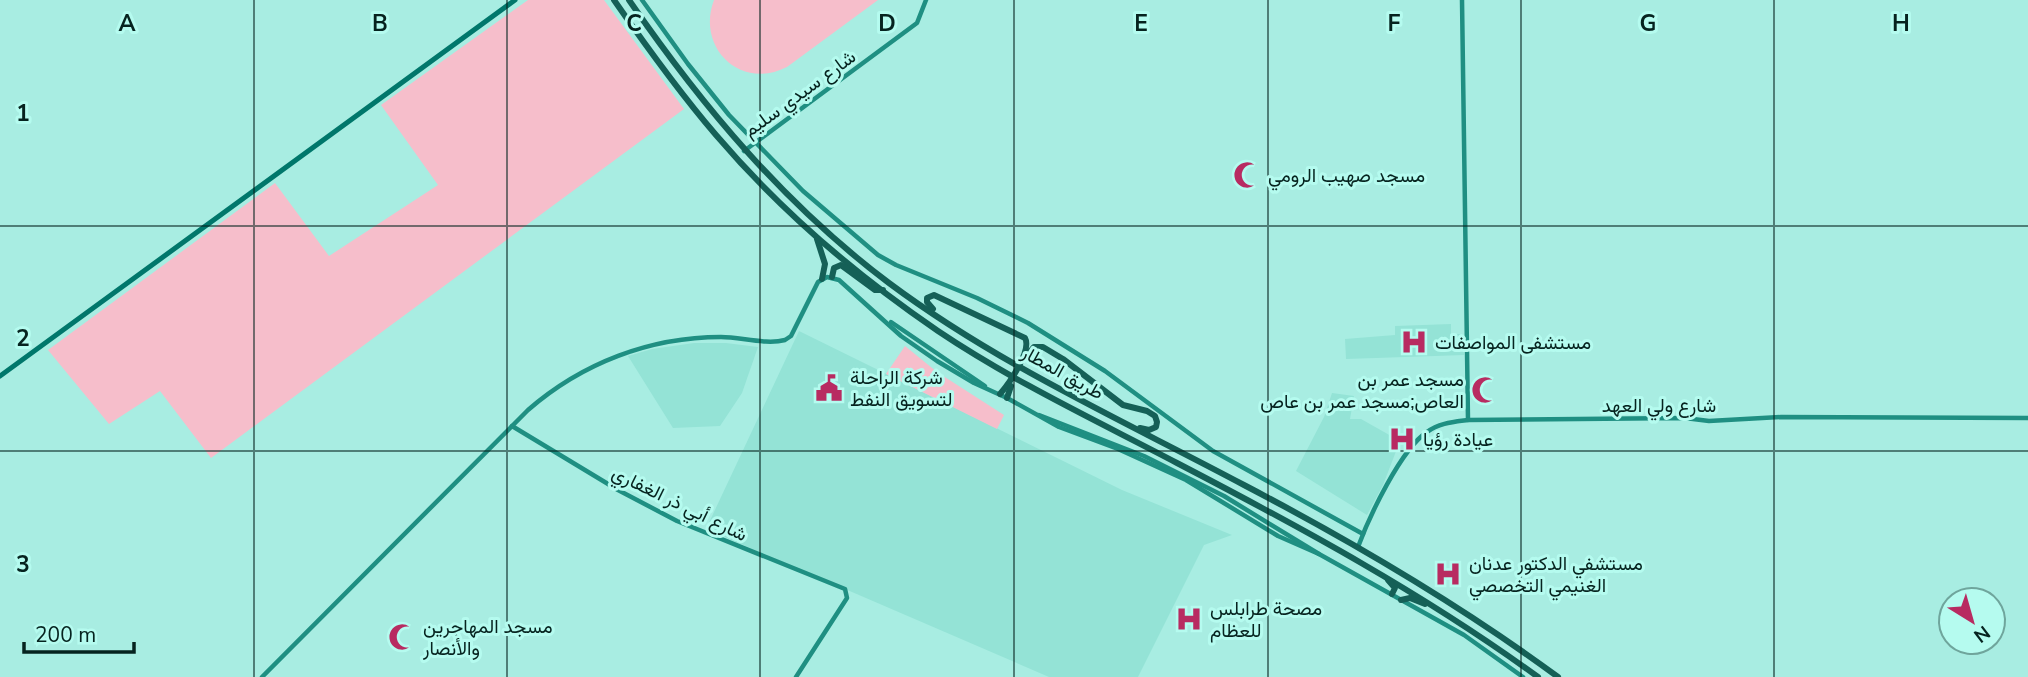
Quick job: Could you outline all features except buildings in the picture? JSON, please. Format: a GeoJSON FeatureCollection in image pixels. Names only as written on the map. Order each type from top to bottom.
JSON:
{"type":"FeatureCollection","features":[{"type":"Feature","properties":{"kind":"highway","name":"طريق المطار"},"geometry":{"type":"LineString","coordinates":[[614,0],[655,59],[716,136],[763,187],[816,237],[938,331],[1016,378],[1350,554],[1447,614],[1538,677]]}},
{"type":"Feature","properties":{"kind":"highway","name":"طريق المطار"},"geometry":{"type":"LineString","coordinates":[[629,0],[675,65],[744,151],[849,251],[910,298],[985,347],[1086,404],[1358,547],[1456,606],[1559,677]]}},
{"type":"Feature","properties":{"kind":"highway"},"geometry":{"type":"LineString","coordinates":[[816,237],[825,264],[822,279]]}},
{"type":"Feature","properties":{"kind":"highway"},"geometry":{"type":"LineString","coordinates":[[832,277],[834,268],[841,265],[874,290],[884,290]]}},
{"type":"Feature","properties":{"kind":"highway"},"geometry":{"type":"LineString","coordinates":[[985,347],[931,308],[927,298],[934,295],[951,305],[1021,334],[1028,344],[1026,355]]}},
{"type":"Feature","properties":{"kind":"highway"},"geometry":{"type":"LineString","coordinates":[[1000,395],[1009,387],[1026,355],[1034,347],[1043,347],[1073,366],[1123,405],[1149,408],[1157,418],[1156,427],[1149,430],[1131,426]]}},
{"type":"Feature","properties":{"kind":"highway"},"geometry":{"type":"LineString","coordinates":[[1379,572],[1394,586],[1392,594]]}},
{"type":"Feature","properties":{"kind":"highway"},"geometry":{"type":"LineString","coordinates":[[1401,600],[1412,598],[1447,614]]}},
{"type":"Feature","properties":{"kind":"main road"},"geometry":{"type":"LineString","coordinates":[[0,376],[515,0]]}},
{"type":"Feature","properties":{"kind":"street"},"geometry":{"type":"LineString","coordinates":[[642,0],[701,81],[755,143],[803,191],[878,255],[1028,323],[1085,357],[1149,408],[1213,451],[1363,534]]}},
{"type":"Feature","properties":{"kind":"street","name":"شارع سيدي سليم"},"geometry":{"type":"LineString","coordinates":[[744,151],[917,23],[926,0]]}},
{"type":"Feature","properties":{"kind":"street"},"geometry":{"type":"LineString","coordinates":[[1462,0],[1468,420]]}},
{"type":"Feature","properties":{"kind":"street"},"geometry":{"type":"LineString","coordinates":[[262,677],[512,426],[542,397],[569,378],[638,348],[695,338],[785,340],[791,335],[814,288],[822,279],[832,277],[870,307],[1000,395],[1059,427],[1119,447],[1186,480],[1278,536],[1319,554],[1464,635],[1523,677]]}},
{"type":"Feature","properties":{"kind":"street","name":"شارع ولي العهد"},"geometry":{"type":"LineString","coordinates":[[1358,547],[1394,473],[1413,444],[1436,427],[1468,420],[2028,418]]}},
{"type":"Feature","properties":{"kind":"street","name":"شارع أبي ذر الغفاري"},"geometry":{"type":"LineString","coordinates":[[512,426],[618,490],[677,521],[845,589],[848,597],[796,677]]}},
{"type":"Feature","properties":{"kind":"shaded area"},"geometry":{"type":"Polygon","coordinates":[[[528,0],[604,0],[684,109],[211,458],[160,391],[109,424],[48,350],[275,183],[329,256],[438,185],[381,105],[528,0]]]}},
{"type":"Feature","properties":{"kind":"shaded area"},"geometry":{"type":"Polygon","coordinates":[[[714,0],[878,0],[787,67],[770,73],[753,73],[739,69],[726,60],[717,48],[711,34],[710,17],[714,0]]]}},
{"type":"Feature","properties":{"kind":"shaded area"},"geometry":{"type":"Polygon","coordinates":[[[1451,324],[1451,334],[1463,334],[1464,355],[1346,359],[1345,339],[1395,335],[1395,326],[1451,324]]]}},
{"type":"Feature","properties":{"kind":"shaded area"},"geometry":{"type":"Polygon","coordinates":[[[799,331],[1122,490],[1232,535],[1204,545],[1138,677],[1049,677],[706,529],[799,331]]]}},
{"type":"Feature","properties":{"kind":"shaded area"},"geometry":{"type":"Polygon","coordinates":[[[694,343],[758,347],[742,393],[720,426],[673,428],[628,356],[652,349],[694,343]]]}},
{"type":"Feature","properties":{"kind":"shaded area"},"geometry":{"type":"Polygon","coordinates":[[[905,346],[937,372],[1004,415],[997,429],[886,374],[905,346]]]}},
{"type":"Feature","properties":{"kind":"shaded area"},"geometry":{"type":"Polygon","coordinates":[[[1332,393],[1354,396],[1350,419],[1361,419],[1400,441],[1383,485],[1367,515],[1296,471],[1324,417],[1332,393]]]}},
{"type":"Feature","properties":{"kind":"place","name":"مسجد صهيب الرومي"},"geometry":{"type":"Point","coordinates":[1247,175]}},
{"type":"Feature","properties":{"kind":"place","name":"مستشفى المواصفات"},"geometry":{"type":"Point","coordinates":[1414,342]}},
{"type":"Feature","properties":{"kind":"place","name":"شركة الراحلة لتسويق النفط"},"geometry":{"type":"Point","coordinates":[829,388]}},
{"type":"Feature","properties":{"kind":"place","name":"مسجد عمر بن العاص;مسجد عمر بن عاص"},"geometry":{"type":"Point","coordinates":[1485,390]}},
{"type":"Feature","properties":{"kind":"place","name":"عيادة رؤيا"},"geometry":{"type":"Point","coordinates":[1402,439]}},
{"type":"Feature","properties":{"kind":"place","name":"مستشفي الدكتور عدنان الغنيمي التخصصي"},"geometry":{"type":"Point","coordinates":[1448,574]}},
{"type":"Feature","properties":{"kind":"place","name":"مصحة طرابلس للعظام"},"geometry":{"type":"Point","coordinates":[1189,619]}},
{"type":"Feature","properties":{"kind":"place","name":"مسجد المهاجرين والأنصار"},"geometry":{"type":"Point","coordinates":[402,637]}}]}
